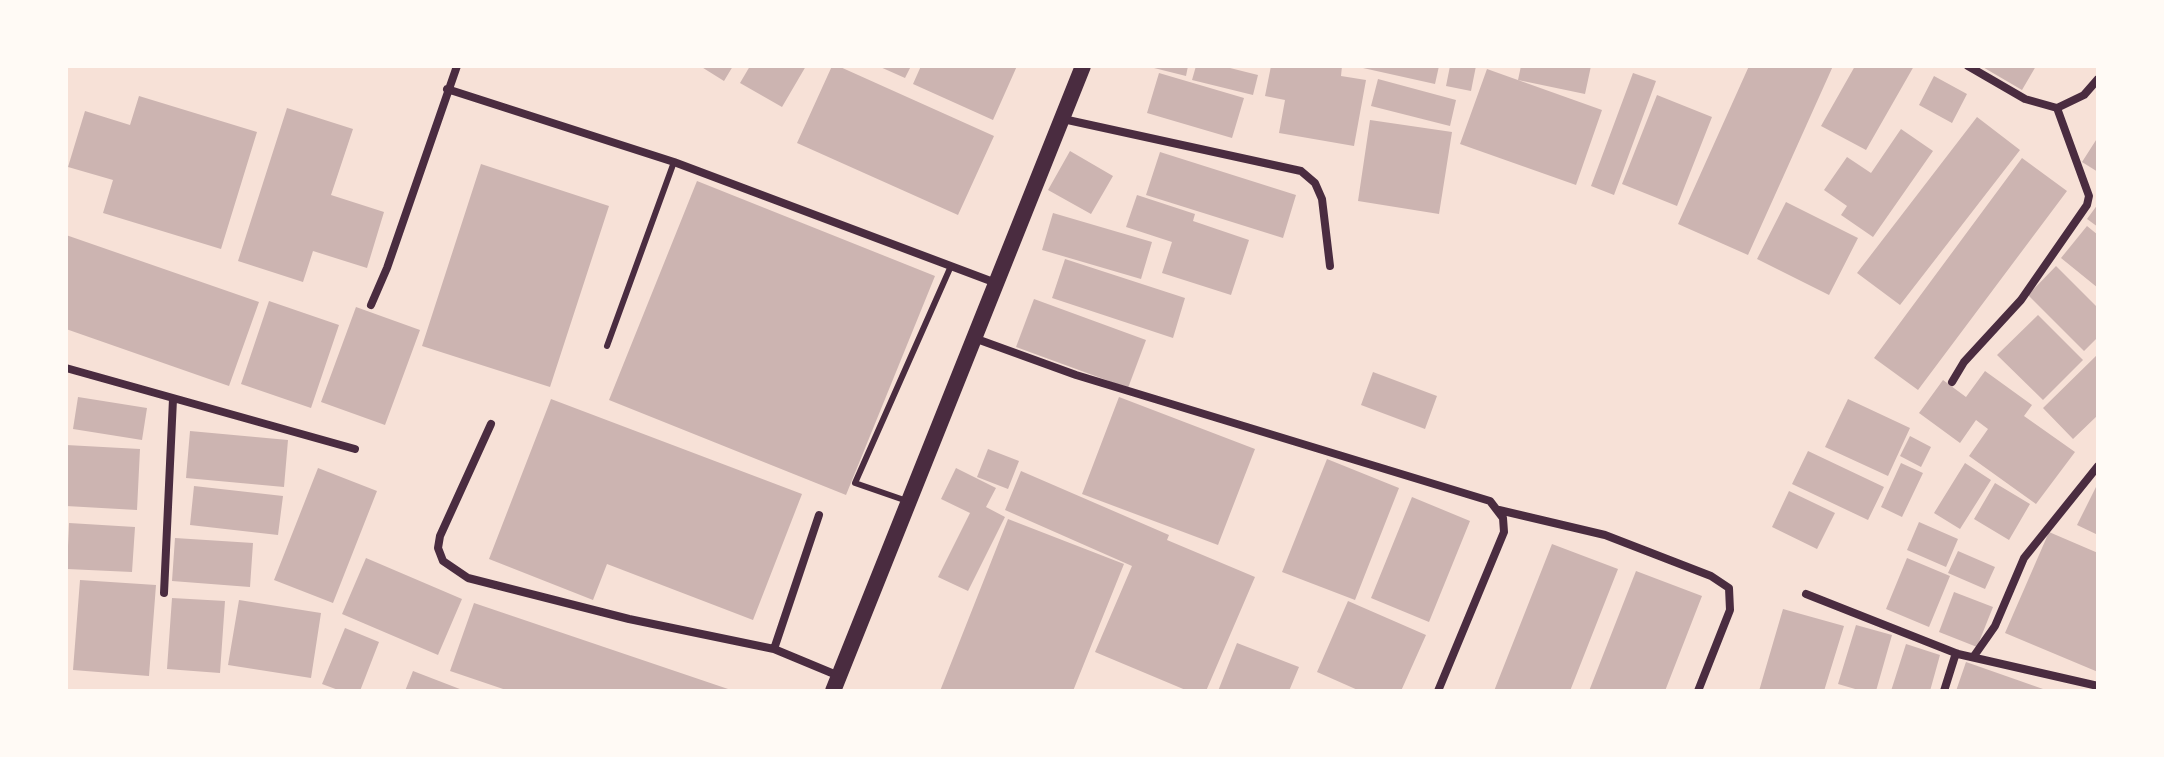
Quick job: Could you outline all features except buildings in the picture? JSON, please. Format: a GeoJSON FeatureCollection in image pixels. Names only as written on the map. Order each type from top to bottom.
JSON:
{"type":"FeatureCollection","features":[{"type":"Feature","properties":{"kind":"main road"},"geometry":{"type":"LineString","coordinates":[[836,684],[1083,66]]}},
{"type":"Feature","properties":{"kind":"street"},"geometry":{"type":"LineString","coordinates":[[371,305],[387,268],[457,66]]}},
{"type":"Feature","properties":{"kind":"street"},"geometry":{"type":"LineString","coordinates":[[1968,66],[2025,99],[2057,108],[2084,95],[2098,79]]}},
{"type":"Feature","properties":{"kind":"street"},"geometry":{"type":"LineString","coordinates":[[447,89],[674,162],[997,283]]}},
{"type":"Feature","properties":{"kind":"street"},"geometry":{"type":"LineString","coordinates":[[1952,382],[1964,362],[2021,300],[2087,205],[2089,196],[2057,108]]}},
{"type":"Feature","properties":{"kind":"street"},"geometry":{"type":"LineString","coordinates":[[1062,119],[1301,171],[1315,183],[1322,199],[1330,266]]}},
{"type":"Feature","properties":{"kind":"street"},"geometry":{"type":"LineString","coordinates":[[974,338],[1076,375],[1490,501],[1503,518],[1504,532],[1438,691]]}},
{"type":"Feature","properties":{"kind":"street"},"geometry":{"type":"LineString","coordinates":[[66,368],[355,449]]}},
{"type":"Feature","properties":{"kind":"street"},"geometry":{"type":"LineString","coordinates":[[164,593],[173,399]]}},
{"type":"Feature","properties":{"kind":"street"},"geometry":{"type":"LineString","coordinates":[[491,424],[440,536],[438,548],[443,561],[468,578],[629,619],[774,649],[836,684]]}},
{"type":"Feature","properties":{"kind":"street"},"geometry":{"type":"LineString","coordinates":[[1974,656],[1995,626],[2024,558],[2098,466]]}},
{"type":"Feature","properties":{"kind":"street"},"geometry":{"type":"LineString","coordinates":[[1499,510],[1605,535],[1711,576],[1729,588],[1730,610],[1698,691]]}},
{"type":"Feature","properties":{"kind":"street"},"geometry":{"type":"LineString","coordinates":[[774,649],[819,515]]}},
{"type":"Feature","properties":{"kind":"street"},"geometry":{"type":"LineString","coordinates":[[1806,594],[1958,654],[2098,686]]}},
{"type":"Feature","properties":{"kind":"street"},"geometry":{"type":"LineString","coordinates":[[1944,691],[1958,654]]}},
{"type":"Feature","properties":{"kind":"lane"},"geometry":{"type":"LineString","coordinates":[[607,346],[674,162]]}},
{"type":"Feature","properties":{"kind":"lane"},"geometry":{"type":"LineString","coordinates":[[909,501],[855,483],[951,266]]}}]}
